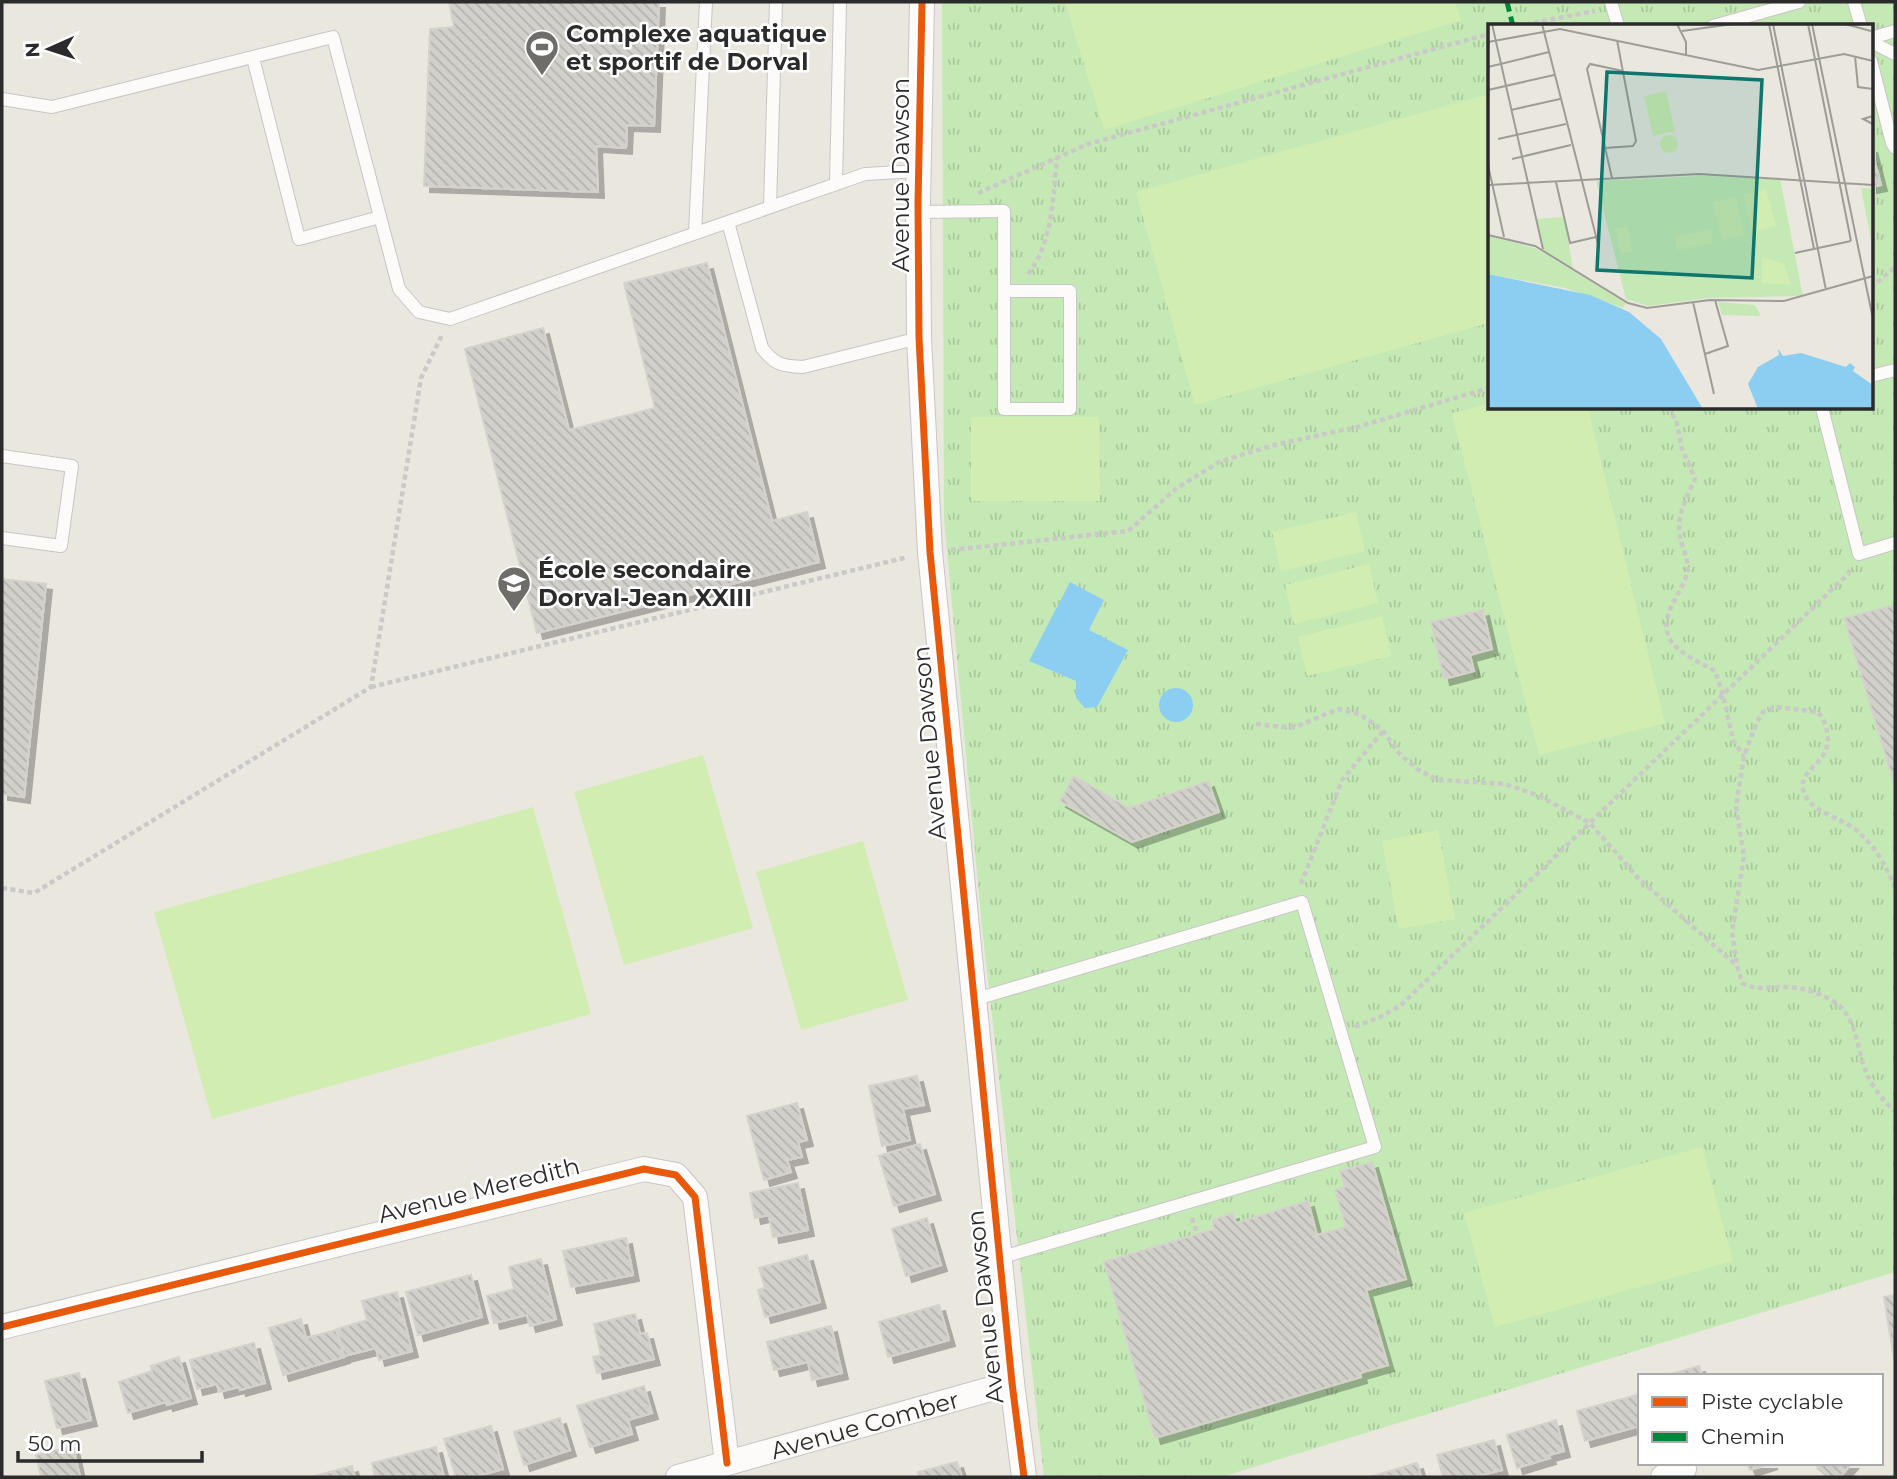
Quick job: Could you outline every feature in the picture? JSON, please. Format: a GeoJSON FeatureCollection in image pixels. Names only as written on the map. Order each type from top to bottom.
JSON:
{"type":"FeatureCollection","features":[{"type":"Feature","properties":{"kind":"street","name":"Avenue Dawson"},"geometry":{"type":"LineString","coordinates":[[922,2],[918,171],[919,338],[930,552],[999,1258],[1024,1477]]}},
{"type":"Feature","properties":{"kind":"street","name":"Avenue Meredith"},"geometry":{"type":"LineString","coordinates":[[2,1327],[644,1168],[666,1172],[677,1175],[695,1197],[727,1463]]}},
{"type":"Feature","properties":{"kind":"street","name":"Avenue Comber"},"geometry":{"type":"LineString","coordinates":[[678,1477],[1012,1383]]}},
{"type":"Feature","properties":{"kind":"lane"},"geometry":{"type":"LineString","coordinates":[[695,233],[706,2]]}},
{"type":"Feature","properties":{"kind":"lane"},"geometry":{"type":"LineString","coordinates":[[770,207],[776,2]]}},
{"type":"Feature","properties":{"kind":"lane"},"geometry":{"type":"LineString","coordinates":[[836,184],[840,2]]}},
{"type":"Feature","properties":{"kind":"lane"},"geometry":{"type":"LineString","coordinates":[[1720,24],[1799,2]]}},
{"type":"Feature","properties":{"kind":"lane"},"geometry":{"type":"LineString","coordinates":[[1854,2],[1860,24]]}},
{"type":"Feature","properties":{"kind":"lane"},"geometry":{"type":"LineString","coordinates":[[1612,5],[1617,24]]}},
{"type":"Feature","properties":{"kind":"lane"},"geometry":{"type":"LineString","coordinates":[[1872,40],[1895,31]]}},
{"type":"Feature","properties":{"kind":"lane"},"geometry":{"type":"LineString","coordinates":[[2,99],[52,107],[333,37],[399,289],[418,312],[450,319],[865,174],[918,171]]}},
{"type":"Feature","properties":{"kind":"lane"},"geometry":{"type":"LineString","coordinates":[[1872,41],[1895,54]]}},
{"type":"Feature","properties":{"kind":"lane"},"geometry":{"type":"LineString","coordinates":[[253,58],[299,239],[380,217]]}},
{"type":"Feature","properties":{"kind":"lane"},"geometry":{"type":"LineString","coordinates":[[1872,65],[1895,148]]}},
{"type":"Feature","properties":{"kind":"lane"},"geometry":{"type":"LineString","coordinates":[[918,212],[1004,211],[1004,291],[1004,409],[1070,409],[1070,291],[1004,291]]}},
{"type":"Feature","properties":{"kind":"lane"},"geometry":{"type":"LineString","coordinates":[[728,222],[762,348],[771,360],[785,367],[803,367],[919,338]]}},
{"type":"Feature","properties":{"kind":"lane"},"geometry":{"type":"LineString","coordinates":[[1872,376],[1895,370]]}},
{"type":"Feature","properties":{"kind":"lane"},"geometry":{"type":"LineString","coordinates":[[1823,410],[1859,554],[1895,544]]}},
{"type":"Feature","properties":{"kind":"lane"},"geometry":{"type":"LineString","coordinates":[[2,456],[72,466],[61,546],[2,538]]}},
{"type":"Feature","properties":{"kind":"lane"},"geometry":{"type":"LineString","coordinates":[[973,1000],[1302,902],[1375,1147],[999,1258]]}},
{"type":"Feature","properties":{"kind":"path"},"geometry":{"type":"LineString","coordinates":[[1526,24],[1612,5]]}},
{"type":"Feature","properties":{"kind":"path"},"geometry":{"type":"LineString","coordinates":[[970,212],[974,194],[1088,144],[1488,34]]}},
{"type":"Feature","properties":{"kind":"path"},"geometry":{"type":"LineString","coordinates":[[1004,291],[1029,273],[1044,246],[1050,220],[1057,158]]}},
{"type":"Feature","properties":{"kind":"path"},"geometry":{"type":"LineString","coordinates":[[1872,287],[1895,267]]}},
{"type":"Feature","properties":{"kind":"path"},"geometry":{"type":"LineString","coordinates":[[371,687],[421,378],[450,319]]}},
{"type":"Feature","properties":{"kind":"path"},"geometry":{"type":"LineString","coordinates":[[2,888],[34,893],[371,687],[930,552],[1128,531],[1177,488],[1221,461],[1278,444],[1357,427],[1488,388]]}},
{"type":"Feature","properties":{"kind":"path"},"geometry":{"type":"LineString","coordinates":[[1668,410],[1676,419],[1682,449],[1695,479],[1679,520],[1679,534],[1688,569],[1684,585],[1668,617],[1668,636],[1680,651],[1715,671],[1733,740],[1744,756]]}},
{"type":"Feature","properties":{"kind":"path"},"geometry":{"type":"LineString","coordinates":[[1341,1032],[1400,1006],[1848,574],[1859,554]]}},
{"type":"Feature","properties":{"kind":"path"},"geometry":{"type":"LineString","coordinates":[[1895,888],[1873,847],[1853,828],[1816,808],[1803,790],[1803,780],[1822,757],[1829,739],[1825,720],[1818,712],[1776,707],[1763,712],[1756,722],[1744,756],[1736,807],[1744,856],[1731,932],[1742,984],[1750,988],[1785,987],[1814,991],[1835,1002],[1852,1022],[1867,1073],[1878,1092],[1895,1111]]}},
{"type":"Feature","properties":{"kind":"path"},"geometry":{"type":"LineString","coordinates":[[1256,724],[1298,726],[1338,709],[1360,714],[1383,732],[1417,769],[1438,780],[1505,784],[1537,794],[1590,823],[1637,877],[1737,965]]}},
{"type":"Feature","properties":{"kind":"path"},"geometry":{"type":"LineString","coordinates":[[1302,902],[1301,882],[1342,780],[1383,732]]}},
{"type":"Feature","properties":{"kind":"green space"},"geometry":{"type":"Polygon","coordinates":[[[942,2],[1895,2],[1895,1272],[1221,1477],[1044,1477],[982,927],[944,518],[942,2]]]}},
{"type":"Feature","properties":{"kind":"green space"},"geometry":{"type":"Polygon","coordinates":[[[1065,2],[1455,2],[1461,20],[1104,130],[1065,2]]]}},
{"type":"Feature","properties":{"kind":"green space"},"geometry":{"type":"Polygon","coordinates":[[[1488,94],[1488,323],[1195,405],[1136,192],[1488,94]]]}},
{"type":"Feature","properties":{"kind":"green space"},"geometry":{"type":"Polygon","coordinates":[[[1488,404],[1488,410],[1588,410],[1665,723],[1539,755],[1452,413],[1488,404]]]}},
{"type":"Feature","properties":{"kind":"green space"},"geometry":{"type":"Polygon","coordinates":[[[971,417],[1099,417],[1100,501],[971,501],[971,417]]]}},
{"type":"Feature","properties":{"kind":"green space"},"geometry":{"type":"Polygon","coordinates":[[[1356,512],[1365,551],[1281,571],[1272,532],[1356,512]]]}},
{"type":"Feature","properties":{"kind":"green space"},"geometry":{"type":"Polygon","coordinates":[[[1369,564],[1378,603],[1294,624],[1285,585],[1369,564]]]}},
{"type":"Feature","properties":{"kind":"green space"},"geometry":{"type":"Polygon","coordinates":[[[1382,616],[1391,656],[1307,676],[1298,637],[1382,616]]]}},
{"type":"Feature","properties":{"kind":"green space"},"geometry":{"type":"Polygon","coordinates":[[[703,755],[753,928],[624,965],[574,792],[703,755]]]}},
{"type":"Feature","properties":{"kind":"green space"},"geometry":{"type":"Polygon","coordinates":[[[533,807],[591,1014],[212,1119],[154,912],[533,807]]]}},
{"type":"Feature","properties":{"kind":"green space"},"geometry":{"type":"Polygon","coordinates":[[[1438,830],[1455,919],[1399,929],[1382,841],[1438,830]]]}},
{"type":"Feature","properties":{"kind":"green space"},"geometry":{"type":"Polygon","coordinates":[[[863,841],[908,1000],[801,1030],[756,872],[863,841]]]}},
{"type":"Feature","properties":{"kind":"green space"},"geometry":{"type":"Polygon","coordinates":[[[1702,1147],[1733,1261],[1495,1327],[1464,1213],[1702,1147]]]}},
{"type":"Feature","properties":{"kind":"water"},"geometry":{"type":"Polygon","coordinates":[[[1070,582],[1104,600],[1089,630],[1128,650],[1097,707],[1085,708],[1076,698],[1076,681],[1029,661],[1070,582]]]}},
{"type":"Feature","properties":{"kind":"water"},"geometry":{"type":"Polygon","coordinates":[[[1176,688],[1188,693],[1193,705],[1188,717],[1176,722],[1164,717],[1159,705],[1164,693],[1176,688]]]}},
{"type":"Feature","properties":{"kind":"building","name":"Complexe aquatique et sportif de Dorval"},"geometry":{"type":"Polygon","coordinates":[[[449,2],[659,2],[654,126],[627,125],[626,148],[596,146],[598,192],[424,186],[430,29],[454,27],[449,2]]]}},
{"type":"Feature","properties":{"kind":"building"},"geometry":{"type":"Polygon","coordinates":[[[1872,150],[1881,185],[1872,187],[1872,150]]]}},
{"type":"Feature","properties":{"kind":"building"},"geometry":{"type":"Polygon","coordinates":[[[707,263],[772,521],[807,512],[819,562],[537,633],[465,349],[543,328],[569,430],[655,408],[624,283],[707,263]]]}},
{"type":"Feature","properties":{"kind":"building"},"geometry":{"type":"Polygon","coordinates":[[[2,579],[46,584],[24,797],[2,794],[2,579]]]}},
{"type":"Feature","properties":{"kind":"building"},"geometry":{"type":"Polygon","coordinates":[[[1895,605],[1895,787],[1844,618],[1895,605]]]}},
{"type":"Feature","properties":{"kind":"building"},"geometry":{"type":"Polygon","coordinates":[[[1483,610],[1492,649],[1470,655],[1474,671],[1444,679],[1431,622],[1483,610]]]}},
{"type":"Feature","properties":{"kind":"building"},"geometry":{"type":"Polygon","coordinates":[[[1074,776],[1129,808],[1208,781],[1219,812],[1132,842],[1060,801],[1074,776]]]}},
{"type":"Feature","properties":{"kind":"building"},"geometry":{"type":"Polygon","coordinates":[[[917,1076],[924,1105],[903,1109],[910,1140],[882,1146],[869,1086],[917,1076]]]}},
{"type":"Feature","properties":{"kind":"building"},"geometry":{"type":"Polygon","coordinates":[[[797,1103],[807,1140],[798,1142],[802,1157],[787,1160],[791,1172],[764,1180],[747,1116],[797,1103]]]}},
{"type":"Feature","properties":{"kind":"building"},"geometry":{"type":"Polygon","coordinates":[[[920,1144],[935,1194],[894,1206],[879,1156],[920,1144]]]}},
{"type":"Feature","properties":{"kind":"building"},"geometry":{"type":"Polygon","coordinates":[[[1372,1162],[1406,1279],[1366,1290],[1388,1365],[1360,1373],[1361,1377],[1155,1438],[1104,1262],[1214,1229],[1212,1220],[1233,1213],[1236,1223],[1308,1201],[1317,1235],[1346,1227],[1335,1190],[1345,1187],[1340,1171],[1372,1162]]]}},
{"type":"Feature","properties":{"kind":"building"},"geometry":{"type":"Polygon","coordinates":[[[798,1183],[808,1230],[773,1237],[769,1215],[755,1218],[750,1193],[798,1183]]]}},
{"type":"Feature","properties":{"kind":"building"},"geometry":{"type":"Polygon","coordinates":[[[927,1218],[941,1265],[906,1276],[892,1229],[927,1218]]]}},
{"type":"Feature","properties":{"kind":"building"},"geometry":{"type":"Polygon","coordinates":[[[626,1238],[633,1275],[571,1287],[563,1251],[626,1238]]]}},
{"type":"Feature","properties":{"kind":"building"},"geometry":{"type":"Polygon","coordinates":[[[807,1255],[820,1302],[765,1317],[758,1290],[765,1288],[759,1268],[807,1255]]]}},
{"type":"Feature","properties":{"kind":"building"},"geometry":{"type":"Polygon","coordinates":[[[541,1259],[556,1319],[530,1326],[527,1315],[494,1323],[487,1296],[514,1289],[509,1267],[541,1259]]]}},
{"type":"Feature","properties":{"kind":"building"},"geometry":{"type":"Polygon","coordinates":[[[471,1275],[482,1317],[418,1335],[406,1292],[471,1275]]]}},
{"type":"Feature","properties":{"kind":"building"},"geometry":{"type":"Polygon","coordinates":[[[397,1292],[412,1351],[379,1360],[376,1348],[344,1356],[337,1329],[367,1320],[362,1301],[397,1292]]]}},
{"type":"Feature","properties":{"kind":"building"},"geometry":{"type":"Polygon","coordinates":[[[1895,1295],[1895,1359],[1894,1359],[1884,1297],[1895,1295]]]}},
{"type":"Feature","properties":{"kind":"building"},"geometry":{"type":"Polygon","coordinates":[[[939,1305],[949,1340],[888,1357],[879,1322],[939,1305]]]}},
{"type":"Feature","properties":{"kind":"building"},"geometry":{"type":"Polygon","coordinates":[[[635,1314],[640,1334],[647,1333],[654,1359],[597,1373],[593,1357],[601,1355],[594,1324],[635,1314]]]}},
{"type":"Feature","properties":{"kind":"building"},"geometry":{"type":"Polygon","coordinates":[[[301,1319],[306,1338],[336,1330],[344,1357],[283,1375],[269,1328],[301,1319]]]}},
{"type":"Feature","properties":{"kind":"building"},"geometry":{"type":"Polygon","coordinates":[[[831,1326],[842,1373],[812,1380],[808,1362],[774,1370],[767,1342],[831,1326]]]}},
{"type":"Feature","properties":{"kind":"building"},"geometry":{"type":"Polygon","coordinates":[[[254,1343],[265,1383],[219,1392],[217,1384],[197,1389],[190,1360],[254,1343]]]}},
{"type":"Feature","properties":{"kind":"building"},"geometry":{"type":"Polygon","coordinates":[[[179,1357],[191,1398],[128,1413],[119,1382],[152,1371],[151,1366],[179,1357]]]}},
{"type":"Feature","properties":{"kind":"building"},"geometry":{"type":"Polygon","coordinates":[[[1699,1366],[1701,1374],[1671,1374],[1699,1366]]]}},
{"type":"Feature","properties":{"kind":"building"},"geometry":{"type":"Polygon","coordinates":[[[79,1373],[91,1420],[57,1428],[45,1381],[79,1373]]]}},
{"type":"Feature","properties":{"kind":"building"},"geometry":{"type":"Polygon","coordinates":[[[644,1386],[652,1413],[628,1420],[632,1434],[590,1447],[577,1406],[644,1386]]]}},
{"type":"Feature","properties":{"kind":"building"},"geometry":{"type":"Polygon","coordinates":[[[1638,1395],[1638,1427],[1585,1441],[1577,1411],[1638,1395]]]}},
{"type":"Feature","properties":{"kind":"building"},"geometry":{"type":"Polygon","coordinates":[[[560,1418],[570,1450],[524,1465],[514,1432],[560,1418]]]}},
{"type":"Feature","properties":{"kind":"building"},"geometry":{"type":"Polygon","coordinates":[[[1556,1420],[1564,1451],[1517,1468],[1507,1435],[1556,1420]]]}},
{"type":"Feature","properties":{"kind":"building"},"geometry":{"type":"Polygon","coordinates":[[[491,1426],[503,1469],[474,1477],[456,1477],[444,1439],[491,1426]]]}},
{"type":"Feature","properties":{"kind":"building"},"geometry":{"type":"Polygon","coordinates":[[[1494,1440],[1502,1470],[1474,1477],[1443,1477],[1437,1455],[1494,1440]]]}},
{"type":"Feature","properties":{"kind":"building"},"geometry":{"type":"Polygon","coordinates":[[[73,1446],[80,1477],[41,1477],[36,1455],[73,1446]]]}},
{"type":"Feature","properties":{"kind":"building"},"geometry":{"type":"Polygon","coordinates":[[[436,1447],[444,1477],[375,1477],[372,1463],[436,1447]]]}},
{"type":"Feature","properties":{"kind":"building"},"geometry":{"type":"Polygon","coordinates":[[[957,1462],[962,1477],[919,1477],[918,1472],[957,1462]]]}},
{"type":"Feature","properties":{"kind":"building"},"geometry":{"type":"Polygon","coordinates":[[[1417,1463],[1421,1477],[1369,1477],[1417,1463]]]}},
{"type":"Feature","properties":{"kind":"building"},"geometry":{"type":"Polygon","coordinates":[[[1748,1465],[1766,1465],[1750,1470],[1748,1465]]]}},
{"type":"Feature","properties":{"kind":"building"},"geometry":{"type":"Polygon","coordinates":[[[1815,1465],[1850,1465],[1840,1477],[1830,1477],[1815,1465]]]}},
{"type":"Feature","properties":{"kind":"building"},"geometry":{"type":"Polygon","coordinates":[[[352,1466],[355,1477],[311,1477],[352,1466]]]}},
{"type":"Feature","properties":{"kind":"marked path"},"geometry":{"type":"LineString","coordinates":[[1507,2],[1512,24]]}},
{"type":"Feature","properties":{"kind":"cycle path"},"geometry":{"type":"LineString","coordinates":[[922,2],[918,203],[919,338],[930,552],[1012,1383],[1024,1477]]}},
{"type":"Feature","properties":{"kind":"cycle path"},"geometry":{"type":"LineString","coordinates":[[2,1327],[644,1169],[676,1175],[695,1197],[727,1463]]}},
{"type":"Feature","properties":{"kind":"place","name":"Complexe aquatique et sportif de Dorval"},"geometry":{"type":"Point","coordinates":[542,77]}},
{"type":"Feature","properties":{"kind":"place","name":"École secondaire Dorval-Jean XXIII"},"geometry":{"type":"Point","coordinates":[514,613]}}]}
